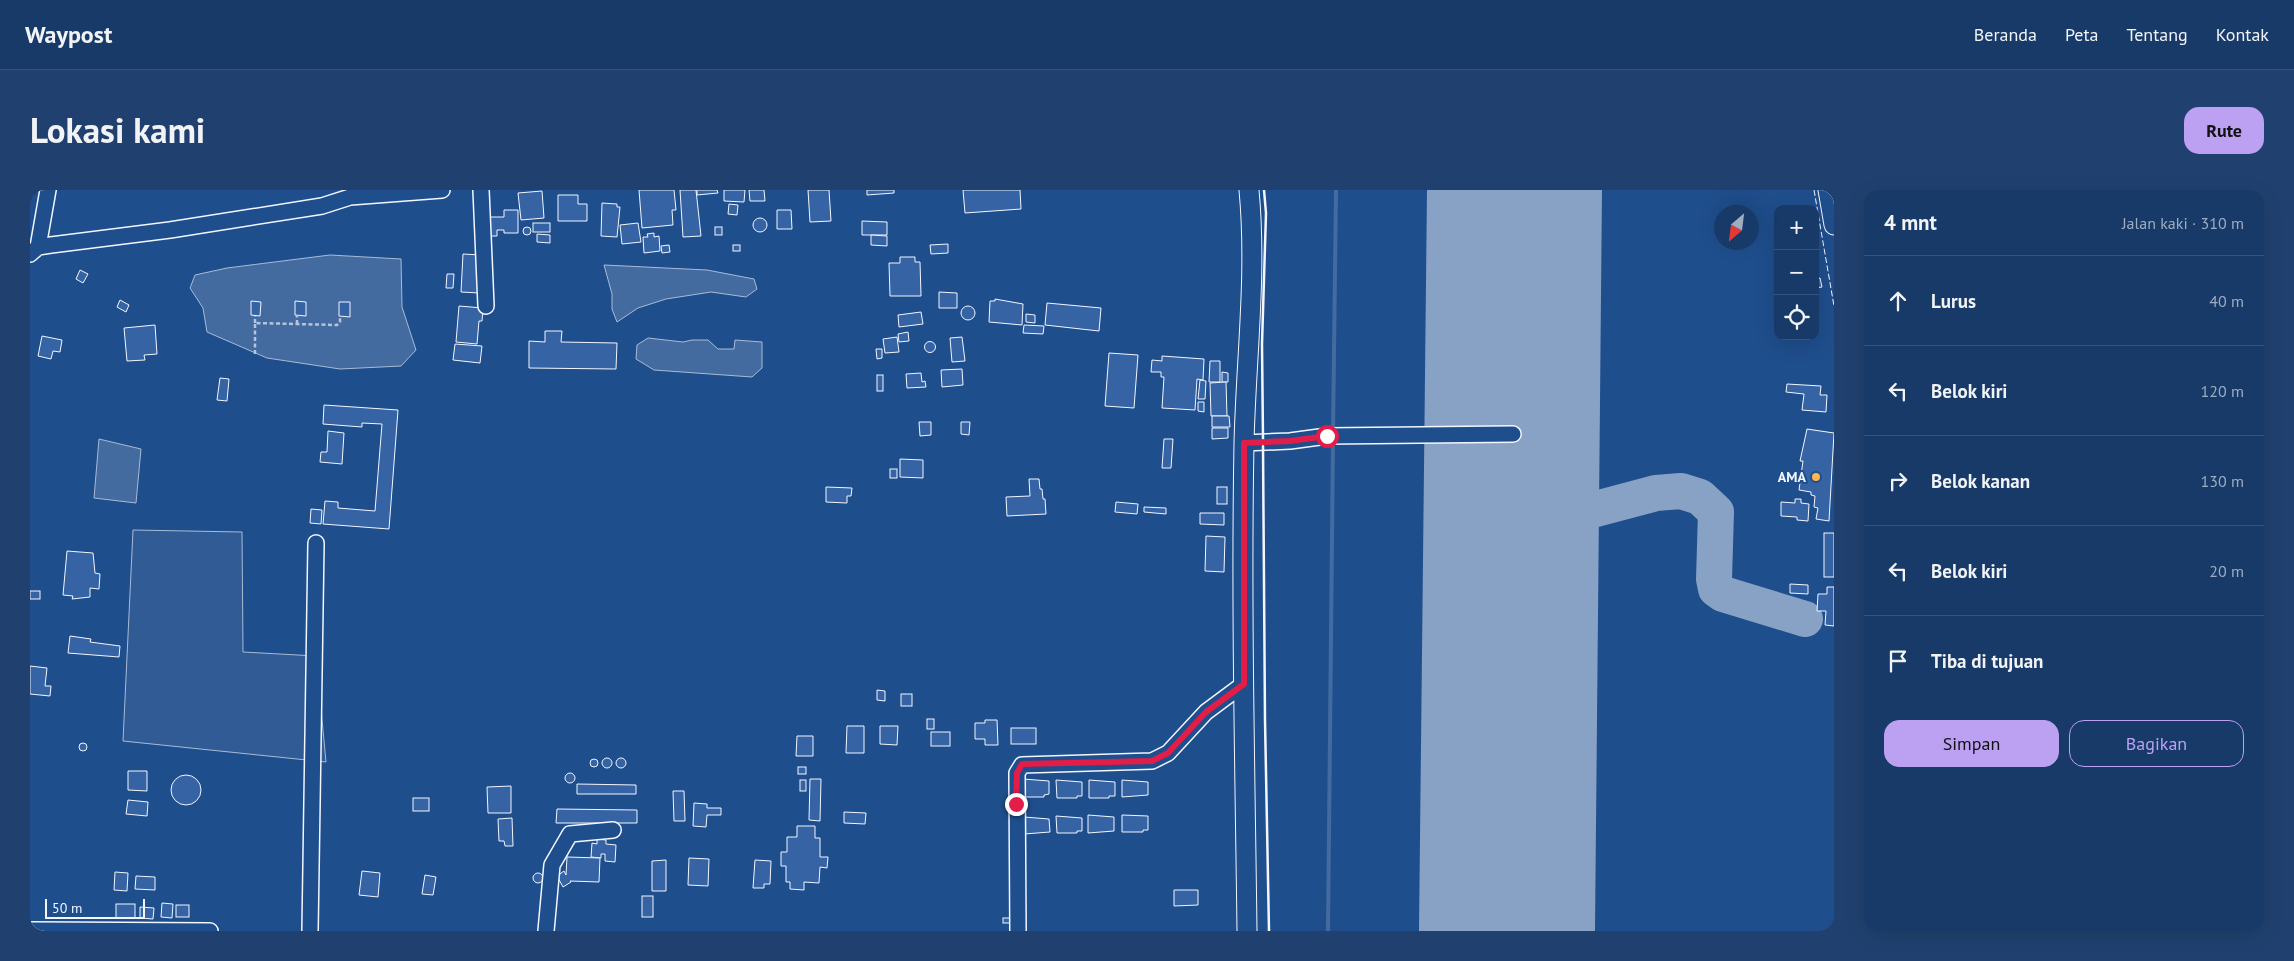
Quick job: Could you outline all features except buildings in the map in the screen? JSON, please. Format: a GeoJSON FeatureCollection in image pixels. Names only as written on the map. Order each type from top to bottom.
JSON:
{"type":"FeatureCollection","features":[{"type":"Feature","properties":{"kind":"main road"},"geometry":{"type":"LineString","coordinates":[[1247,931],[1244,443],[1251,298],[1250,190]]}},
{"type":"Feature","properties":{"kind":"main road"},"geometry":{"type":"LineString","coordinates":[[1830,191],[1834,225]]}},
{"type":"Feature","properties":{"kind":"street"},"geometry":{"type":"LineString","coordinates":[[48,190],[34,251],[322,206],[349,194],[442,190]]}},
{"type":"Feature","properties":{"kind":"street"},"geometry":{"type":"LineString","coordinates":[[481,190],[486,306]]}},
{"type":"Feature","properties":{"kind":"street"},"geometry":{"type":"LineString","coordinates":[[1244,443],[1290,441],[1333,436],[1513,434]]}},
{"type":"Feature","properties":{"kind":"street"},"geometry":{"type":"LineString","coordinates":[[310,931],[316,543]]}},
{"type":"Feature","properties":{"kind":"street"},"geometry":{"type":"LineString","coordinates":[[1018,931],[1017,773],[1022,764],[1152,761],[1168,753],[1206,712],[1244,684]]}},
{"type":"Feature","properties":{"kind":"street"},"geometry":{"type":"LineString","coordinates":[[546,931],[552,865],[570,834],[614,830]]}},
{"type":"Feature","properties":{"kind":"street"},"geometry":{"type":"LineString","coordinates":[[30,930],[210,931]]}},
{"type":"Feature","properties":{"kind":"path"},"geometry":{"type":"LineString","coordinates":[[297,315],[297,324]]}},
{"type":"Feature","properties":{"kind":"path"},"geometry":{"type":"LineString","coordinates":[[254,354],[255,316]]}},
{"type":"Feature","properties":{"kind":"path"},"geometry":{"type":"LineString","coordinates":[[255,323],[338,325],[340,316]]}},
{"type":"Feature","properties":{"kind":"shaded area"},"geometry":{"type":"Polygon","coordinates":[[[330,255],[401,259],[402,307],[416,350],[401,366],[340,369],[267,358],[207,332],[203,308],[190,288],[195,275],[227,268],[330,255]]]}},
{"type":"Feature","properties":{"kind":"shaded area"},"geometry":{"type":"Polygon","coordinates":[[[604,265],[707,270],[754,279],[757,289],[746,297],[711,292],[666,299],[638,308],[617,322],[612,309],[612,294],[604,265]]]}},
{"type":"Feature","properties":{"kind":"shaded area"},"geometry":{"type":"Polygon","coordinates":[[[648,338],[683,342],[708,340],[718,349],[734,349],[735,340],[762,342],[762,368],[752,377],[654,370],[636,359],[637,345],[648,338]]]}},
{"type":"Feature","properties":{"kind":"shaded area"},"geometry":{"type":"Polygon","coordinates":[[[99,439],[141,449],[136,503],[94,498],[99,439]]]}},
{"type":"Feature","properties":{"kind":"shaded area"},"geometry":{"type":"Polygon","coordinates":[[[133,530],[242,532],[243,652],[316,656],[326,762],[123,741],[133,530]]]}},
{"type":"Feature","properties":{"kind":"waterway"},"geometry":{"type":"LineString","coordinates":[[1333,433],[1336,190]]}},
{"type":"Feature","properties":{"kind":"waterway"},"geometry":{"type":"LineString","coordinates":[[1328,931],[1333,440]]}},
{"type":"Feature","properties":{"kind":"taxiway"},"geometry":{"type":"LineString","coordinates":[[1513,531],[1656,493],[1681,491],[1700,497],[1716,512],[1714,579],[1716,589],[1723,594],[1805,619]]}},
{"type":"Feature","properties":{"kind":"taxiway"},"geometry":{"type":"LineString","coordinates":[[1510,830],[1530,879],[1552,910],[1572,931]]}},
{"type":"Feature","properties":{"kind":"runway"},"geometry":{"type":"LineString","coordinates":[[1464,931],[1472,190]]}},
{"type":"Feature","properties":{"kind":"runway"},"geometry":{"type":"LineString","coordinates":[[1550,931],[1557,190]]}},
{"type":"Feature","properties":{"kind":"fence"},"geometry":{"type":"LineString","coordinates":[[1814,190],[1834,306]]}},
{"type":"Feature","properties":{"kind":"wall"},"geometry":{"type":"LineString","coordinates":[[1263,439],[1262,344],[1266,213],[1264,190]]}},
{"type":"Feature","properties":{"kind":"wall"},"geometry":{"type":"LineString","coordinates":[[1263,446],[1269,931]]}},
{"type":"Feature","properties":{"kind":"place","name":"AMA"},"geometry":{"type":"Point","coordinates":[1816,477]}},
{"type":"Feature","properties":{"kind":"route"},"geometry":{"type":"LineString","coordinates":[[1016,804],[1017,773],[1022,764],[1152,761],[1168,753],[1206,712],[1244,684],[1244,443],[1290,441],[1327,436]]}}]}
